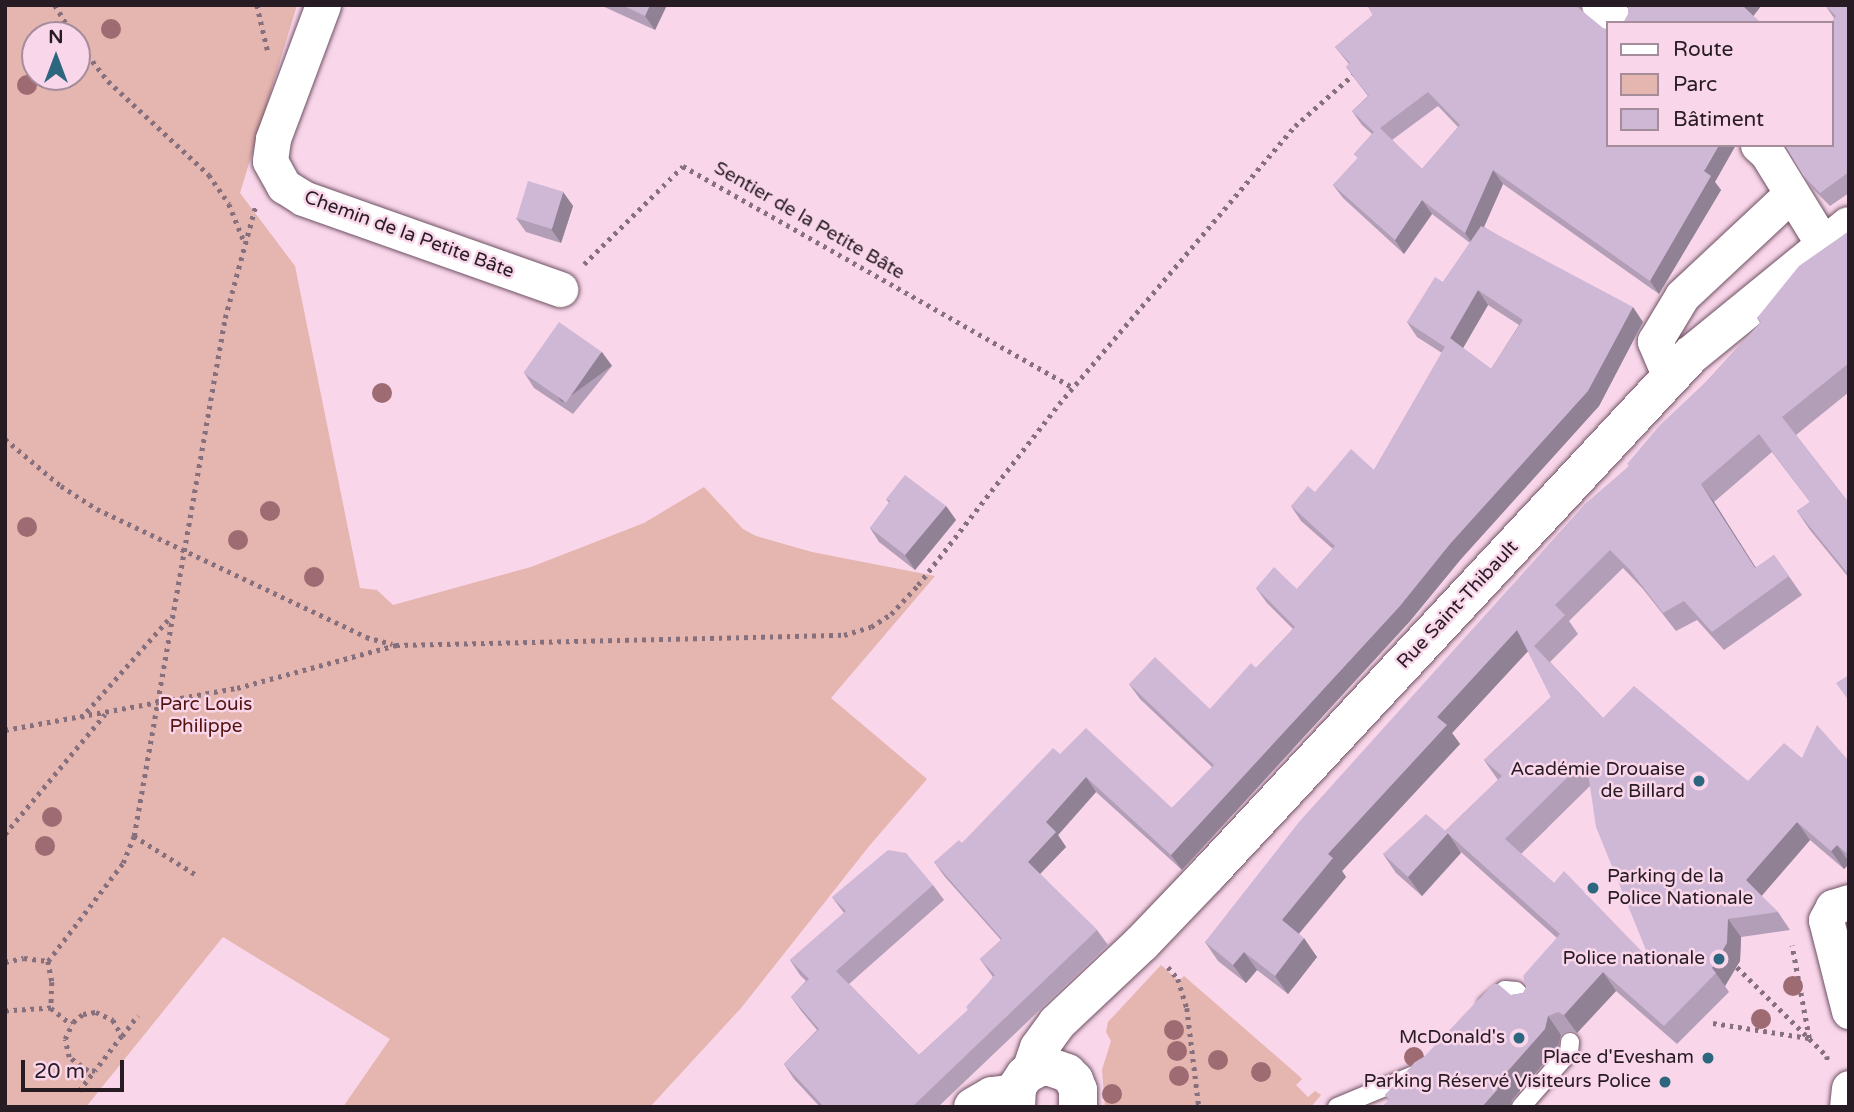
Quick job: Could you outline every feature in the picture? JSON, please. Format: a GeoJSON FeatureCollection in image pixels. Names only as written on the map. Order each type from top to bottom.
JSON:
{"type":"FeatureCollection","features":[{"type":"Feature","properties":{"kind":"main road","name":"Rue Saint-Thibault"},"geometry":{"type":"LineString","coordinates":[[1021,1090],[1039,1048],[1051,1029],[1142,943],[1690,355],[1836,235]]}},
{"type":"Feature","properties":{"kind":"main road"},"geometry":{"type":"LineString","coordinates":[[1076,1093],[1074,1036],[1082,1000]]}},
{"type":"Feature","properties":{"kind":"main road"},"geometry":{"type":"LineString","coordinates":[[973,1107],[992,1096],[1021,1090],[1050,1067],[1067,1073],[1076,1093]]}},
{"type":"Feature","properties":{"kind":"street"},"geometry":{"type":"LineString","coordinates":[[270,161],[278,120],[323,5]]}},
{"type":"Feature","properties":{"kind":"street"},"geometry":{"type":"LineString","coordinates":[[1598,5],[1616,21]]}},
{"type":"Feature","properties":{"kind":"street"},"geometry":{"type":"LineString","coordinates":[[1760,147],[1767,153],[1790,194],[1836,235]]}},
{"type":"Feature","properties":{"kind":"street","name":"Chemin de la Petite Bâte"},"geometry":{"type":"LineString","coordinates":[[270,161],[284,186],[303,198],[560,289]]}},
{"type":"Feature","properties":{"kind":"street"},"geometry":{"type":"LineString","coordinates":[[1670,377],[1655,341],[1682,296],[1790,194]]}},
{"type":"Feature","properties":{"kind":"street"},"geometry":{"type":"LineString","coordinates":[[1849,902],[1833,907],[1826,919],[1845,966],[1849,1011]]}},
{"type":"Feature","properties":{"kind":"street"},"geometry":{"type":"LineString","coordinates":[[1847,1107],[1849,1088]]}},
{"type":"Feature","properties":{"kind":"lane"},"geometry":{"type":"LineString","coordinates":[[1478,1015],[1505,990],[1516,991],[1528,1003]]}},
{"type":"Feature","properties":{"kind":"lane"},"geometry":{"type":"LineString","coordinates":[[1521,1107],[1569,1052],[1570,1042]]}},
{"type":"Feature","properties":{"kind":"lane"},"geometry":{"type":"LineString","coordinates":[[1337,1107],[1410,1077],[1435,1062]]}},
{"type":"Feature","properties":{"kind":"path"},"geometry":{"type":"LineString","coordinates":[[55,5],[65,21]]}},
{"type":"Feature","properties":{"kind":"path"},"geometry":{"type":"LineString","coordinates":[[257,5],[271,64]]}},
{"type":"Feature","properties":{"kind":"path"},"geometry":{"type":"LineString","coordinates":[[91,59],[108,81],[209,175],[229,204],[244,240]]}},
{"type":"Feature","properties":{"kind":"path"},"geometry":{"type":"LineString","coordinates":[[5,730],[237,688],[396,645],[844,635],[861,631],[891,614],[918,586],[1072,387],[1295,126],[1360,69]]}},
{"type":"Feature","properties":{"kind":"path"},"geometry":{"type":"LineString","coordinates":[[51,1008],[52,982],[48,961],[123,863],[134,836],[225,318],[244,240],[270,161]]}},
{"type":"Feature","properties":{"kind":"path","name":"Sentier de la Petite Bâte"},"geometry":{"type":"LineString","coordinates":[[560,289],[683,166],[1072,387]]}},
{"type":"Feature","properties":{"kind":"path"},"geometry":{"type":"LineString","coordinates":[[5,439],[77,497],[366,637],[396,645]]}},
{"type":"Feature","properties":{"kind":"path"},"geometry":{"type":"LineString","coordinates":[[81,718],[172,614]]}},
{"type":"Feature","properties":{"kind":"path"},"geometry":{"type":"LineString","coordinates":[[5,834],[105,714]]}},
{"type":"Feature","properties":{"kind":"path"},"geometry":{"type":"LineString","coordinates":[[134,836],[195,874]]}},
{"type":"Feature","properties":{"kind":"path"},"geometry":{"type":"LineString","coordinates":[[1142,943],[1178,979],[1194,1052],[1199,1107]]}},
{"type":"Feature","properties":{"kind":"path"},"geometry":{"type":"LineString","coordinates":[[1792,946],[1809,1038]]}},
{"type":"Feature","properties":{"kind":"path"},"geometry":{"type":"LineString","coordinates":[[5,962],[23,958],[48,961]]}},
{"type":"Feature","properties":{"kind":"path"},"geometry":{"type":"LineString","coordinates":[[1737,967],[1828,1056]]}},
{"type":"Feature","properties":{"kind":"path"},"geometry":{"type":"LineString","coordinates":[[5,1011],[51,1008],[71,1024]]}},
{"type":"Feature","properties":{"kind":"path"},"geometry":{"type":"LineString","coordinates":[[95,1071],[83,1069],[69,1057],[65,1039],[71,1024],[83,1014],[102,1014],[117,1024],[122,1036]]}},
{"type":"Feature","properties":{"kind":"path"},"geometry":{"type":"LineString","coordinates":[[79,1091],[138,1015]]}},
{"type":"Feature","properties":{"kind":"path"},"geometry":{"type":"LineString","coordinates":[[1713,1023],[1809,1038]]}},
{"type":"Feature","properties":{"kind":"green space","name":"Parc Louis Philippe"},"geometry":{"type":"Polygon","coordinates":[[[5,5],[297,5],[240,193],[295,266],[360,588],[377,590],[393,605],[531,567],[644,523],[704,487],[743,529],[756,536],[812,552],[935,576],[831,698],[927,779],[870,845],[741,1008],[650,1107],[343,1107],[390,1039],[223,937],[86,1107],[5,1107],[5,5]]]}},
{"type":"Feature","properties":{"kind":"green space"},"geometry":{"type":"Polygon","coordinates":[[[1161,965],[1179,981],[1184,976],[1298,1075],[1302,1079],[1296,1085],[1308,1097],[1315,1091],[1321,1095],[1311,1107],[1105,1107],[1102,1070],[1111,1041],[1106,1032],[1108,1022],[1161,965]]]}},
{"type":"Feature","properties":{"kind":"building"},"geometry":{"type":"Polygon","coordinates":[[[622,5],[650,5],[645,16],[622,5]]]}},
{"type":"Feature","properties":{"kind":"building"},"geometry":{"type":"Polygon","coordinates":[[[1367,5],[1575,5],[1605,28],[1605,147],[1718,147],[1704,171],[1711,176],[1650,281],[1493,170],[1465,233],[1422,200],[1395,240],[1333,185],[1358,158],[1354,154],[1374,132],[1352,111],[1369,96],[1346,67],[1350,63],[1335,47],[1373,15],[1367,5]],[[1428,92],[1380,128],[1422,169],[1460,125],[1428,92]]]}},
{"type":"Feature","properties":{"kind":"building"},"geometry":{"type":"Polygon","coordinates":[[[1628,5],[1742,5],[1759,21],[1624,21],[1628,14],[1628,5]]]}},
{"type":"Feature","properties":{"kind":"building"},"geometry":{"type":"Polygon","coordinates":[[[1825,5],[1849,5],[1849,172],[1820,193],[1803,175],[1786,147],[1833,147],[1832,21],[1836,16],[1825,5]]]}},
{"type":"Feature","properties":{"kind":"building"},"geometry":{"type":"Polygon","coordinates":[[[528,181],[563,192],[552,229],[517,218],[528,181]]]}},
{"type":"Feature","properties":{"kind":"building"},"geometry":{"type":"Polygon","coordinates":[[[1481,226],[1633,307],[1588,391],[1450,544],[1400,606],[1171,855],[1086,777],[1046,822],[1056,832],[1028,862],[1097,930],[912,1107],[824,1107],[784,1064],[819,1029],[791,997],[809,979],[790,960],[846,911],[832,897],[888,850],[906,853],[933,885],[836,971],[919,1055],[968,1010],[966,1007],[995,975],[980,959],[1002,939],[934,862],[959,840],[962,843],[1053,748],[1060,754],[1086,728],[1172,808],[1214,765],[1129,684],[1155,657],[1210,709],[1251,663],[1256,668],[1295,627],[1256,588],[1274,567],[1297,589],[1335,546],[1291,506],[1308,486],[1315,492],[1351,449],[1374,470],[1445,347],[1407,322],[1435,277],[1443,282],[1481,226]],[[1478,290],[1450,338],[1491,369],[1523,320],[1478,290]]]}},
{"type":"Feature","properties":{"kind":"building"},"geometry":{"type":"Polygon","coordinates":[[[1849,231],[1849,363],[1782,417],[1849,503],[1849,575],[1797,511],[1810,502],[1759,434],[1701,484],[1755,568],[1774,555],[1789,576],[1712,632],[1684,601],[1663,613],[1630,570],[1610,550],[1555,605],[1565,615],[1534,646],[1603,718],[1634,686],[1748,781],[1784,743],[1802,758],[1817,725],[1849,761],[1849,855],[1837,845],[1831,851],[1797,822],[1746,880],[1778,912],[1728,919],[1727,943],[1712,968],[1716,973],[1664,1026],[1603,972],[1564,1015],[1558,1012],[1548,1016],[1545,1029],[1499,1081],[1497,1090],[1482,1107],[1382,1107],[1389,1099],[1385,1095],[1493,984],[1498,984],[1511,995],[1523,993],[1526,987],[1523,976],[1560,934],[1445,831],[1502,776],[1484,760],[1551,697],[1517,630],[1437,717],[1447,725],[1328,854],[1333,858],[1282,920],[1304,938],[1275,976],[1244,952],[1233,965],[1205,942],[1299,822],[1585,504],[1629,466],[1627,464],[1660,425],[1710,378],[1761,322],[1757,318],[1799,266],[1849,231]],[[1586,759],[1505,839],[1554,883],[1564,871],[1650,960],[1596,827],[1586,759]]]}},
{"type":"Feature","properties":{"kind":"building"},"geometry":{"type":"Polygon","coordinates":[[[559,322],[602,352],[566,403],[523,373],[559,322]]]}},
{"type":"Feature","properties":{"kind":"building"},"geometry":{"type":"Polygon","coordinates":[[[905,475],[946,506],[905,555],[870,528],[890,501],[886,499],[905,475]]]}},
{"type":"Feature","properties":{"kind":"building"},"geometry":{"type":"Polygon","coordinates":[[[1849,675],[1849,701],[1836,683],[1849,675]]]}},
{"type":"Feature","properties":{"kind":"building"},"geometry":{"type":"Polygon","coordinates":[[[1426,814],[1448,833],[1408,877],[1383,854],[1426,814]]]}},
{"type":"Feature","properties":{"kind":"place","name":"Académie Drouaise de Billard"},"geometry":{"type":"Point","coordinates":[1699,781]}},
{"type":"Feature","properties":{"kind":"place","name":"Parking de la Police Nationale"},"geometry":{"type":"Point","coordinates":[1593,888]}},
{"type":"Feature","properties":{"kind":"place","name":"Police nationale"},"geometry":{"type":"Point","coordinates":[1719,959]}},
{"type":"Feature","properties":{"kind":"place","name":"McDonald's"},"geometry":{"type":"Point","coordinates":[1519,1038]}},
{"type":"Feature","properties":{"kind":"place","name":"Place d'Evesham"},"geometry":{"type":"Point","coordinates":[1708,1058]}},
{"type":"Feature","properties":{"kind":"place","name":"Parking Réservé Visiteurs Police"},"geometry":{"type":"Point","coordinates":[1665,1082]}}]}
